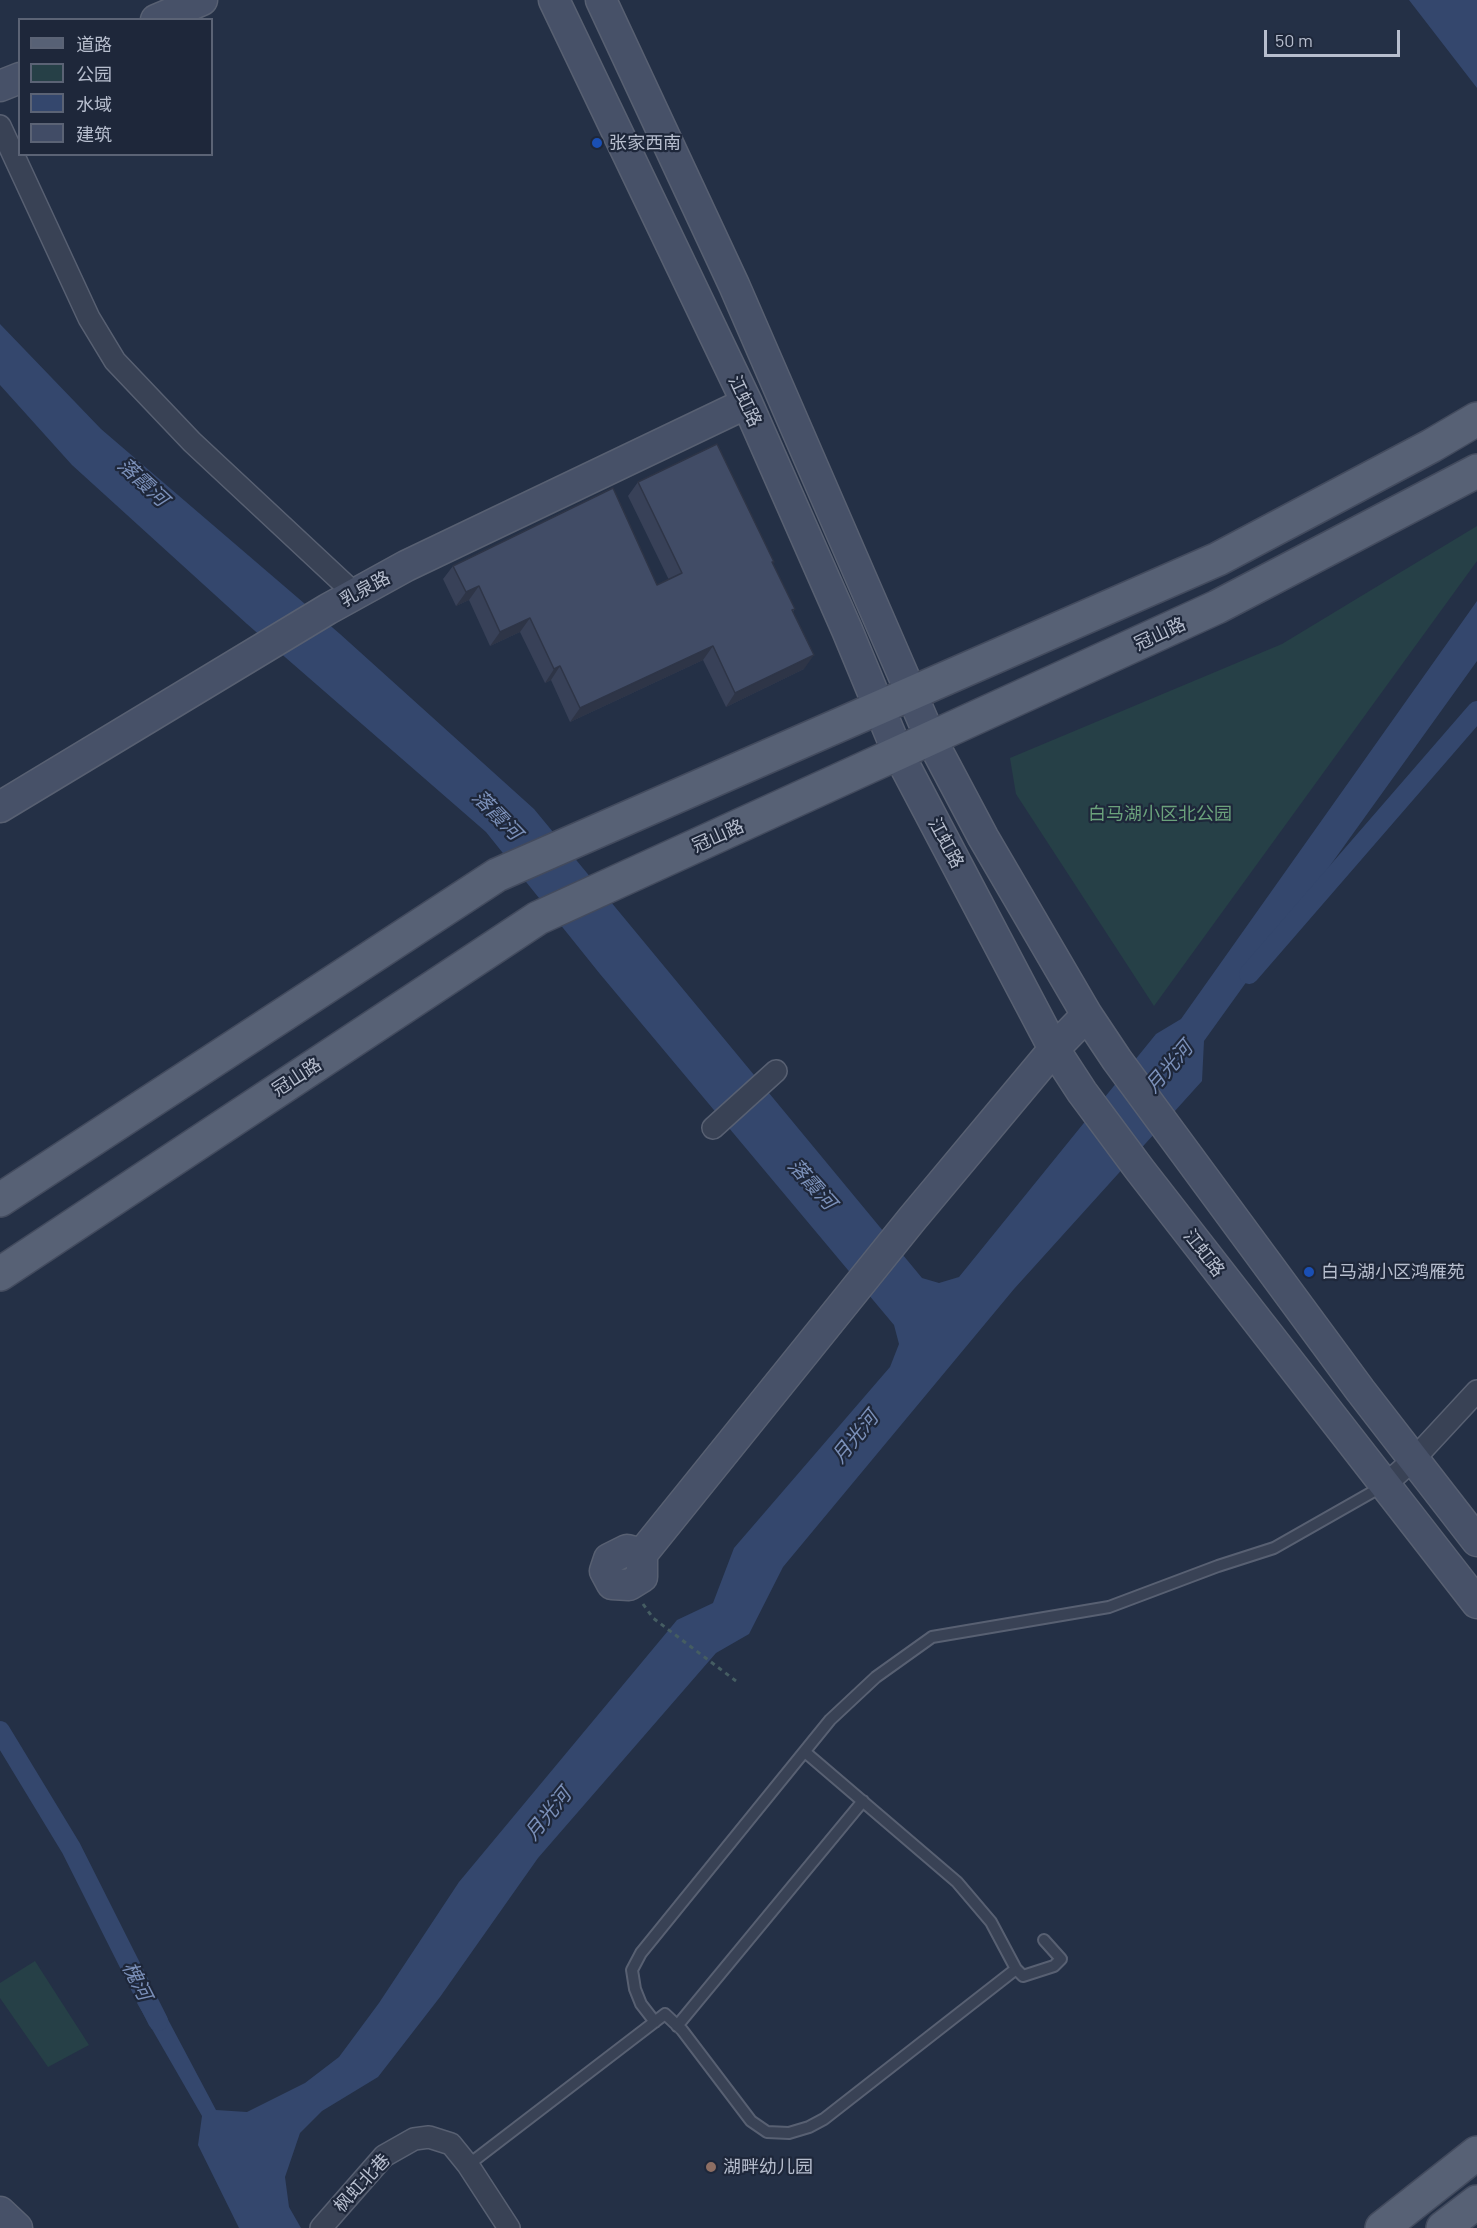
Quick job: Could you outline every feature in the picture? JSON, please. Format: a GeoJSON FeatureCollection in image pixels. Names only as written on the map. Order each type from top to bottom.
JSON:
{"type":"FeatureCollection","features":[{"type":"Feature","properties":{"kind":"main road"},"geometry":{"type":"LineString","coordinates":[[161,18],[202,0]]}},
{"type":"Feature","properties":{"kind":"main road","name":"江虹路"},"geometry":{"type":"LineString","coordinates":[[554,0],[747,403],[898,753],[1054,1049],[1082,1092],[1140,1170],[1477,1603]]}},
{"type":"Feature","properties":{"kind":"main road","name":"江虹路"},"geometry":{"type":"LineString","coordinates":[[601,0],[734,285],[931,739],[983,837],[1087,1015],[1118,1060],[1171,1135],[1477,1541]]}},
{"type":"Feature","properties":{"kind":"main road"},"geometry":{"type":"LineString","coordinates":[[0,86],[18,79]]}},
{"type":"Feature","properties":{"kind":"main road","name":"乳泉路"},"geometry":{"type":"LineString","coordinates":[[0,807],[327,609],[406,566],[747,403]]}},
{"type":"Feature","properties":{"kind":"main road"},"geometry":{"type":"LineString","coordinates":[[0,1200],[497,875],[1218,559],[1431,446],[1477,419]]}},
{"type":"Feature","properties":{"kind":"main road","name":"冠山路"},"geometry":{"type":"LineString","coordinates":[[0,1274],[538,918],[1217,607],[1477,471]]}},
{"type":"Feature","properties":{"kind":"main road"},"geometry":{"type":"LineString","coordinates":[[642,1554],[912,1219],[1054,1049],[1087,1015]]}},
{"type":"Feature","properties":{"kind":"main road"},"geometry":{"type":"LineString","coordinates":[[1390,2226],[1477,2153]]}},
{"type":"Feature","properties":{"kind":"main road"},"geometry":{"type":"LineString","coordinates":[[1443,2228],[1477,2202]]}},
{"type":"Feature","properties":{"kind":"main road"},"geometry":{"type":"LineString","coordinates":[[0,2212],[17,2228]]}},
{"type":"Feature","properties":{"kind":"street"},"geometry":{"type":"LineString","coordinates":[[0,126],[89,318],[114,361],[192,442],[355,594]]}},
{"type":"Feature","properties":{"kind":"street"},"geometry":{"type":"LineString","coordinates":[[713,1128],[776,1071]]}},
{"type":"Feature","properties":{"kind":"street"},"geometry":{"type":"LineString","coordinates":[[1385,1485],[1414,1459],[1477,1391]]}},
{"type":"Feature","properties":{"kind":"street","name":"枫虹北巷"},"geometry":{"type":"LineString","coordinates":[[326,2222],[384,2156],[414,2139],[429,2137],[451,2144],[468,2165],[509,2228]]}},
{"type":"Feature","properties":{"kind":"lane"},"geometry":{"type":"LineString","coordinates":[[655,2022],[641,2004],[634,1989],[632,1970],[641,1953],[830,1720],[876,1677],[932,1637],[1109,1607],[1218,1566],[1274,1548],[1385,1485]]}},
{"type":"Feature","properties":{"kind":"lane"},"geometry":{"type":"LineString","coordinates":[[806,1752],[957,1882],[991,1922],[1016,1969],[1023,1976],[1054,1966],[1061,1959],[1044,1940]]}},
{"type":"Feature","properties":{"kind":"lane"},"geometry":{"type":"LineString","coordinates":[[677,2026],[863,1801]]}},
{"type":"Feature","properties":{"kind":"lane"},"geometry":{"type":"LineString","coordinates":[[468,2165],[665,2014],[677,2026],[751,2121],[767,2132],[789,2133],[809,2127],[824,2119],[1016,1969]]}},
{"type":"Feature","properties":{"kind":"path"},"geometry":{"type":"LineString","coordinates":[[653,1618],[736,1681]]}},
{"type":"Feature","properties":{"kind":"green space","name":"白马湖小区北公园"},"geometry":{"type":"Polygon","coordinates":[[[1477,526],[1477,561],[1154,1006],[1016,794],[1010,758],[1282,644],[1477,526]]]}},
{"type":"Feature","properties":{"kind":"green space"},"geometry":{"type":"Polygon","coordinates":[[[35,1961],[89,2045],[48,2067],[0,1998],[0,1983],[35,1961]]]}},
{"type":"Feature","properties":{"kind":"water"},"geometry":{"type":"Polygon","coordinates":[[[1409,0],[1477,0],[1477,88],[1409,0]]]}},
{"type":"Feature","properties":{"kind":"water","name":"落霞河"},"geometry":{"type":"Polygon","coordinates":[[[0,324],[101,429],[340,634],[534,809],[922,1278],[939,1283],[959,1277],[1156,1034],[1181,1019],[1477,601],[1477,661],[1204,1041],[1202,1081],[1014,1289],[783,1567],[749,1634],[716,1653],[538,1858],[440,1997],[378,2077],[322,2111],[300,2133],[285,2177],[289,2207],[301,2228],[239,2228],[198,2145],[202,2116],[137,2003],[155,1995],[216,2110],[247,2112],[305,2083],[339,2057],[379,2003],[459,1882],[677,1620],[713,1603],[734,1548],[890,1367],[899,1344],[894,1325],[600,974],[486,832],[247,624],[72,465],[0,385],[0,324]]]}},
{"type":"Feature","properties":{"kind":"building"},"geometry":{"type":"Polygon","coordinates":[[[717,444],[774,562],[772,562],[795,609],[792,610],[814,655],[735,693],[713,646],[580,708],[560,666],[554,669],[530,618],[500,632],[479,586],[466,592],[453,566],[613,488],[657,585],[682,573],[638,482],[717,444]]]}},
{"type":"Feature","properties":{"kind":"waterway","name":"月光河"},"geometry":{"type":"LineString","coordinates":[[1249,974],[1477,711]]}},
{"type":"Feature","properties":{"kind":"waterway","name":"槐河"},"geometry":{"type":"LineString","coordinates":[[0,1731],[71,1848],[158,2021]]}},
{"type":"Feature","properties":{"kind":"place","name":"张家西南"},"geometry":{"type":"Point","coordinates":[597,143]}},
{"type":"Feature","properties":{"kind":"place","name":"白马湖小区鸿雁苑"},"geometry":{"type":"Point","coordinates":[1309,1272]}},
{"type":"Feature","properties":{"kind":"place","name":"湖畔幼儿园"},"geometry":{"type":"Point","coordinates":[711,2167]}}]}
